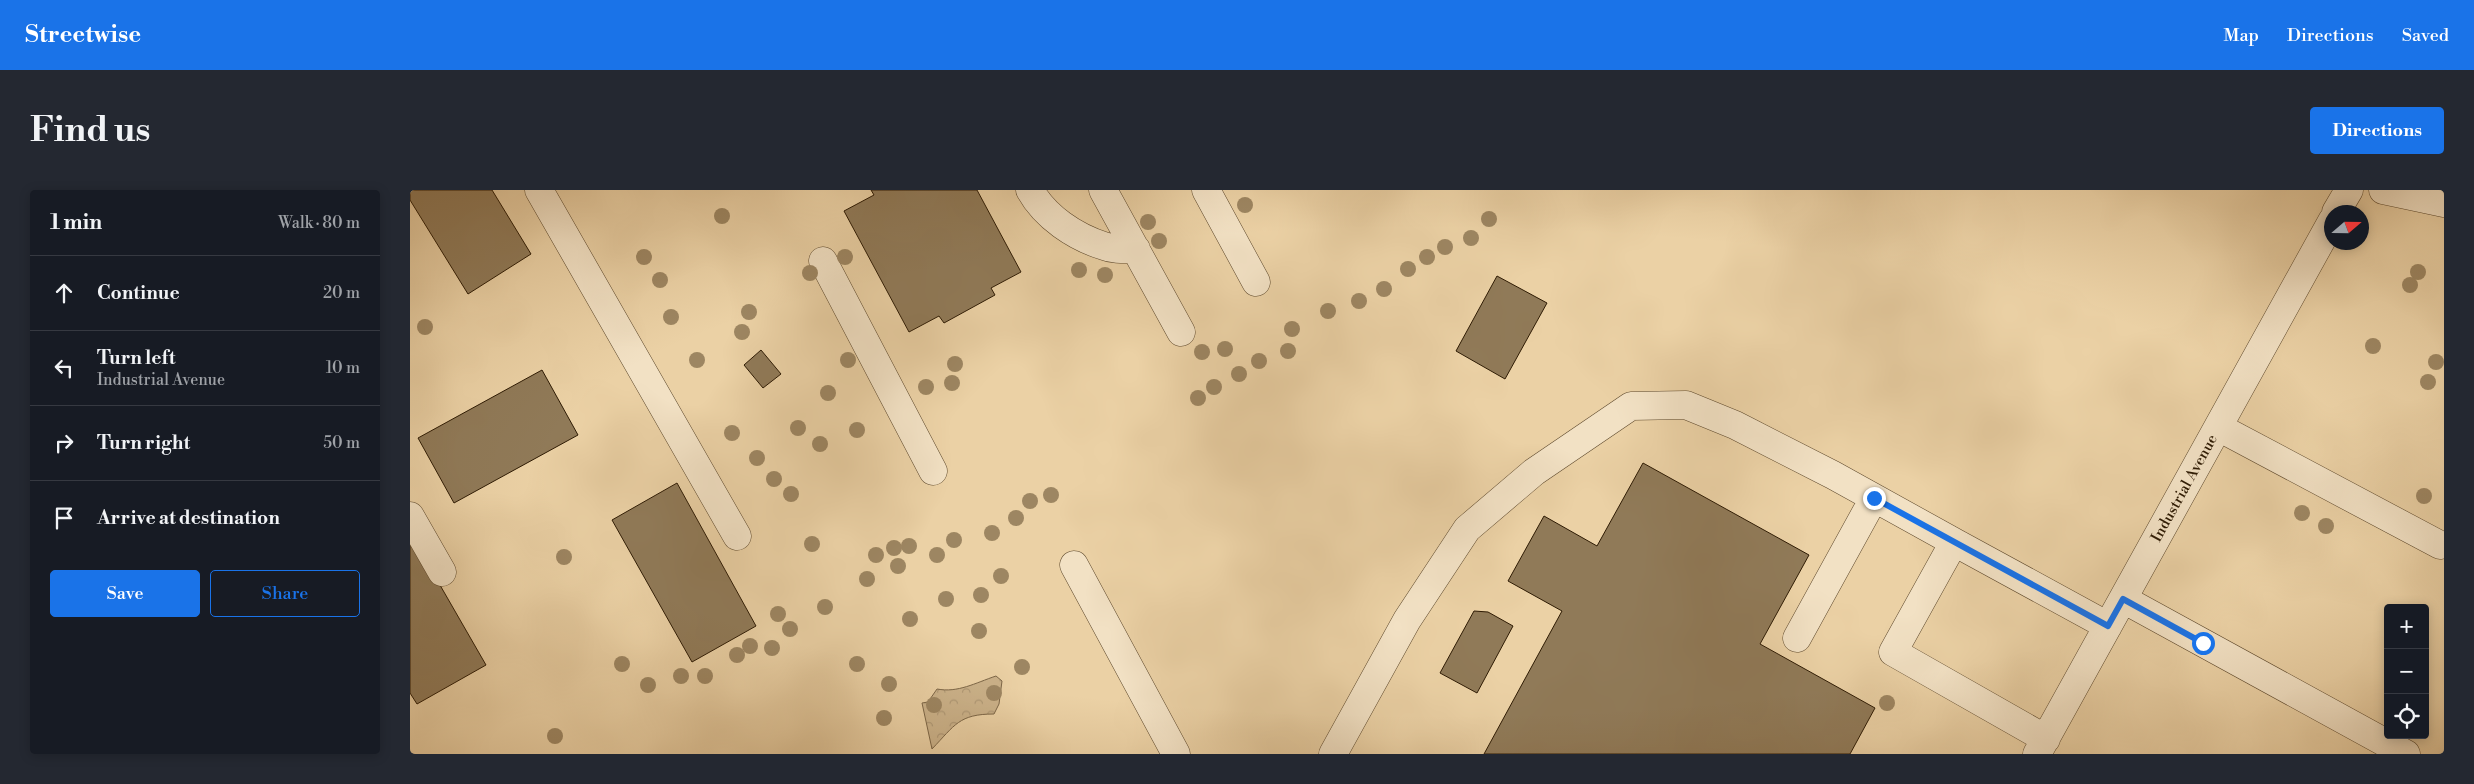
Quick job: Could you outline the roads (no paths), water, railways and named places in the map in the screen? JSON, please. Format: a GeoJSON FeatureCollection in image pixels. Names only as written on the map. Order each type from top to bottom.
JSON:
{"type":"FeatureCollection","features":[{"type":"Feature","properties":{"kind":"street"},"geometry":{"type":"LineString","coordinates":[[539,190],[737,536]]}},
{"type":"Feature","properties":{"kind":"street"},"geometry":{"type":"LineString","coordinates":[[1030,190],[1047,214],[1069,229],[1104,246],[1136,249]]}},
{"type":"Feature","properties":{"kind":"street"},"geometry":{"type":"LineString","coordinates":[[1103,190],[1181,332]]}},
{"type":"Feature","properties":{"kind":"street"},"geometry":{"type":"LineString","coordinates":[[1206,190],[1256,282]]}},
{"type":"Feature","properties":{"kind":"street"},"geometry":{"type":"LineString","coordinates":[[2340,205],[2349,190]]}},
{"type":"Feature","properties":{"kind":"street"},"geometry":{"type":"LineString","coordinates":[[2383,190],[2444,203]]}},
{"type":"Feature","properties":{"kind":"street","name":"Industrial Avenue"},"geometry":{"type":"LineString","coordinates":[[2041,746],[2324,235]]}},
{"type":"Feature","properties":{"kind":"street"},"geometry":{"type":"LineString","coordinates":[[823,261],[933,471]]}},
{"type":"Feature","properties":{"kind":"street"},"geometry":{"type":"LineString","coordinates":[[1333,754],[1407,620],[1467,529],[1534,472],[1631,406],[1686,405],[1735,425],[1874,498],[2108,626]]}},
{"type":"Feature","properties":{"kind":"street"},"geometry":{"type":"LineString","coordinates":[[2218,427],[2440,545]]}},
{"type":"Feature","properties":{"kind":"street"},"geometry":{"type":"LineString","coordinates":[[1797,638],[1874,498]]}},
{"type":"Feature","properties":{"kind":"street"},"geometry":{"type":"LineString","coordinates":[[410,516],[442,572]]}},
{"type":"Feature","properties":{"kind":"street"},"geometry":{"type":"LineString","coordinates":[[1954,542],[1893,652],[2041,746]]}},
{"type":"Feature","properties":{"kind":"street"},"geometry":{"type":"LineString","coordinates":[[1074,565],[1176,754]]}},
{"type":"Feature","properties":{"kind":"street"},"geometry":{"type":"LineString","coordinates":[[2123,599],[2406,754]]}}]}
